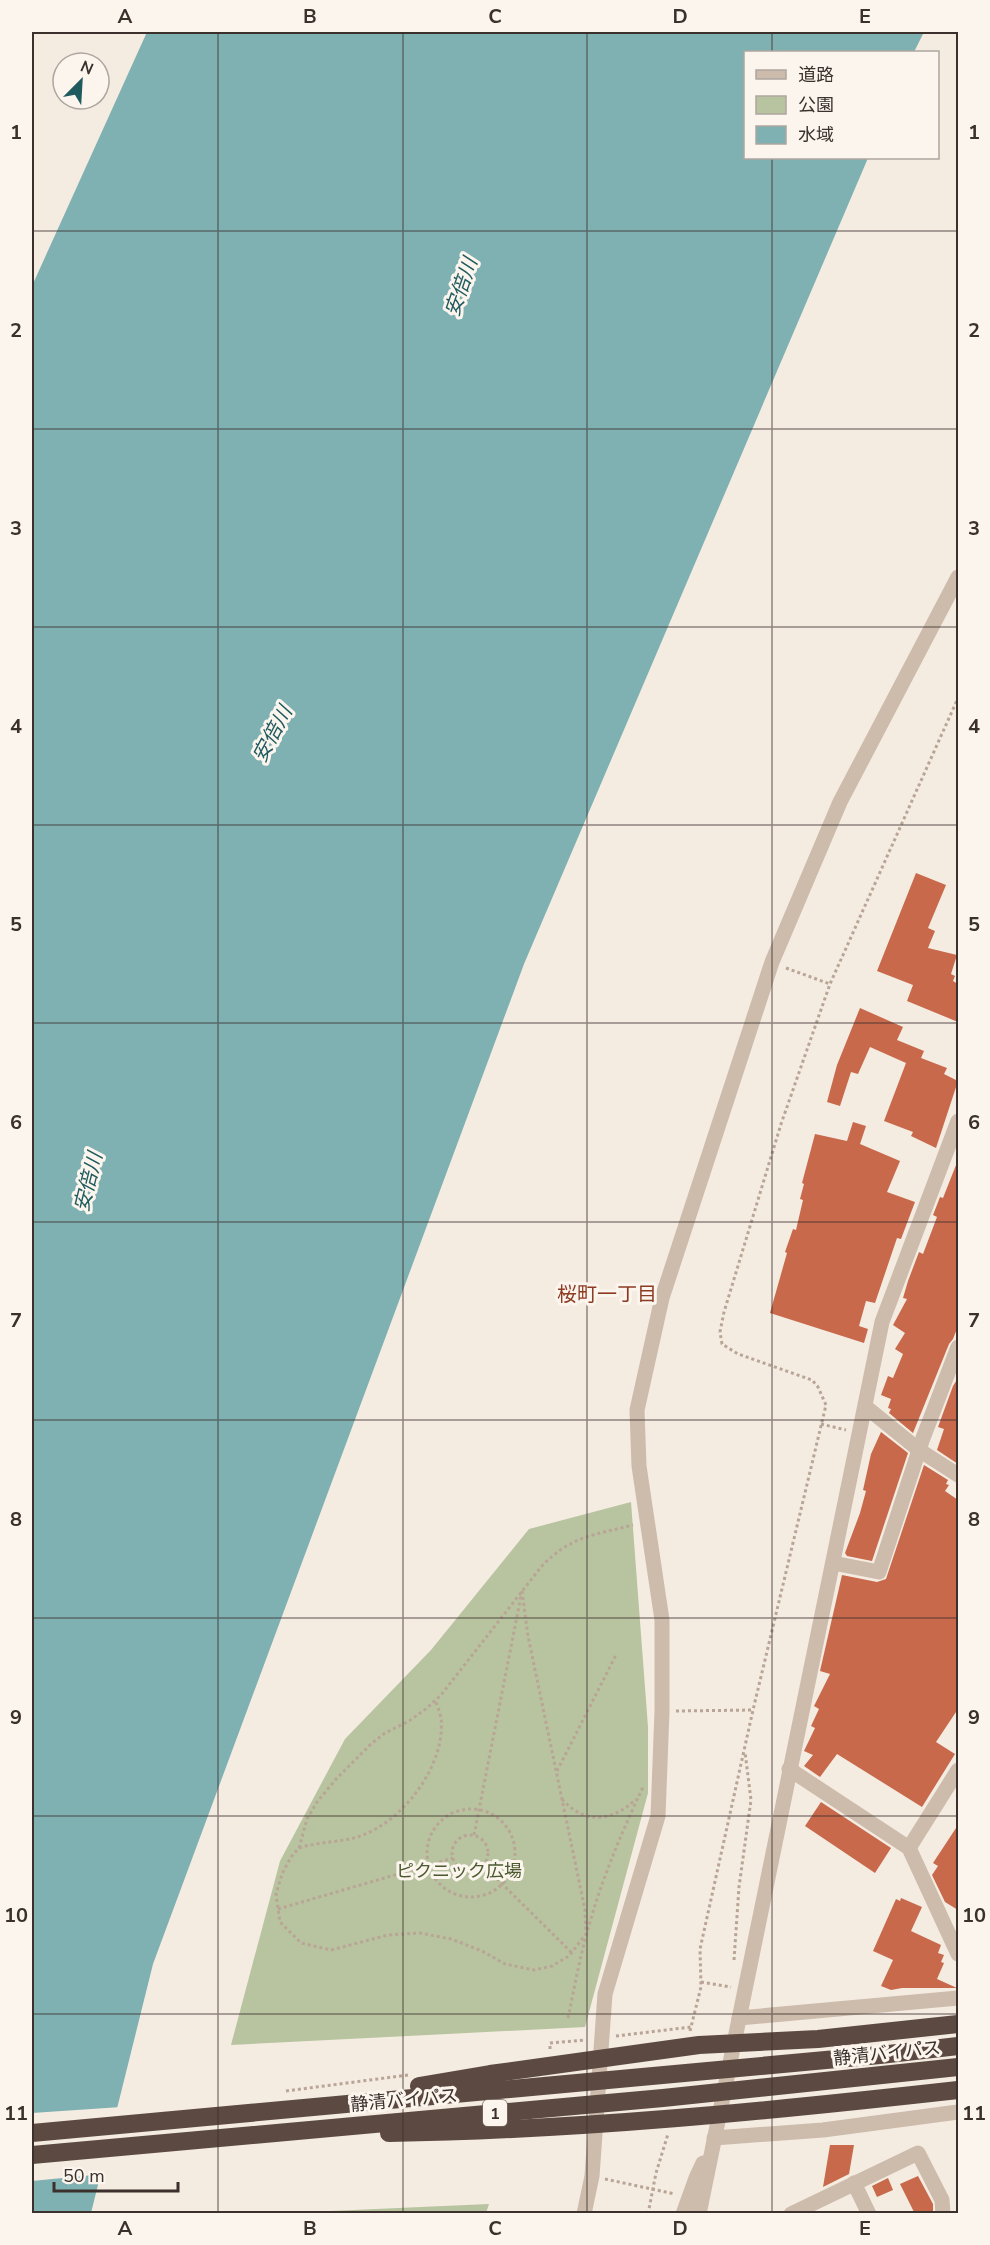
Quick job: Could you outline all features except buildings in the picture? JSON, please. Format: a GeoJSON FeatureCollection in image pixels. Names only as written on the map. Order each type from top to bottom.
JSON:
{"type":"FeatureCollection","features":[{"type":"Feature","properties":{"kind":"highway"},"geometry":{"type":"LineString","coordinates":[[278,2111],[490,2074],[699,2045],[819,2039],[958,2024]]}},
{"type":"Feature","properties":{"kind":"highway","name":"静清バイパス"},"geometry":{"type":"LineString","coordinates":[[32,2133],[958,2046]]}},
{"type":"Feature","properties":{"kind":"highway","name":"静清バイパス"},"geometry":{"type":"LineString","coordinates":[[32,2155],[663,2098],[958,2067]]}},
{"type":"Feature","properties":{"kind":"highway"},"geometry":{"type":"LineString","coordinates":[[237,2136],[469,2132],[788,2109],[958,2090]]}},
{"type":"Feature","properties":{"kind":"street"},"geometry":{"type":"LineString","coordinates":[[584,2214],[592,2176],[605,1994],[658,1816],[662,1711],[662,1620],[639,1466],[637,1410],[660,1309],[772,962],[840,802],[958,578]]}},
{"type":"Feature","properties":{"kind":"street"},"geometry":{"type":"LineString","coordinates":[[699,2214],[882,1322],[958,1121]]}},
{"type":"Feature","properties":{"kind":"street"},"geometry":{"type":"LineString","coordinates":[[833,1563],[879,1572],[919,1450],[958,1347]]}},
{"type":"Feature","properties":{"kind":"street"},"geometry":{"type":"LineString","coordinates":[[866,1407],[919,1450],[958,1475]]}},
{"type":"Feature","properties":{"kind":"street"},"geometry":{"type":"LineString","coordinates":[[789,1769],[909,1848],[958,1954]]}},
{"type":"Feature","properties":{"kind":"street"},"geometry":{"type":"LineString","coordinates":[[909,1848],[958,1770]]}},
{"type":"Feature","properties":{"kind":"street"},"geometry":{"type":"LineString","coordinates":[[739,2018],[958,1998]]}},
{"type":"Feature","properties":{"kind":"street"},"geometry":{"type":"LineString","coordinates":[[714,2141],[823,2130],[958,2112]]}},
{"type":"Feature","properties":{"kind":"street"},"geometry":{"type":"LineString","coordinates":[[683,2214],[714,2141]]}},
{"type":"Feature","properties":{"kind":"street"},"geometry":{"type":"LineString","coordinates":[[791,2214],[918,2153],[942,2200],[943,2214]]}},
{"type":"Feature","properties":{"kind":"street"},"geometry":{"type":"LineString","coordinates":[[854,2183],[869,2214]]}},
{"type":"Feature","properties":{"kind":"path"},"geometry":{"type":"LineString","coordinates":[[700,1949],[753,1710],[826,1405],[818,1387],[812,1380],[730,1351],[722,1344],[720,1332],[724,1312],[781,1124],[830,984],[958,698]]}},
{"type":"Feature","properties":{"kind":"path"},"geometry":{"type":"LineString","coordinates":[[772,962],[830,984]]}},
{"type":"Feature","properties":{"kind":"path"},"geometry":{"type":"LineString","coordinates":[[821,1424],[860,1433]]}},
{"type":"Feature","properties":{"kind":"path"},"geometry":{"type":"LineString","coordinates":[[522,1591],[528,1636],[585,1910],[586,1934],[572,1953],[552,1966],[534,1970],[505,1964],[451,1939],[420,1934],[388,1935],[331,1950],[301,1943],[280,1922],[276,1894],[282,1874],[299,1848],[307,1819],[317,1802],[337,1778],[385,1733],[409,1721],[435,1700],[541,1567],[566,1544],[580,1538],[646,1522]]}},
{"type":"Feature","properties":{"kind":"path"},"geometry":{"type":"LineString","coordinates":[[474,1835],[522,1591]]}},
{"type":"Feature","properties":{"kind":"path"},"geometry":{"type":"LineString","coordinates":[[556,1772],[616,1655]]}},
{"type":"Feature","properties":{"kind":"path"},"geometry":{"type":"LineString","coordinates":[[299,1848],[363,1835],[379,1828],[405,1807],[424,1780],[436,1752],[441,1717],[435,1700]]}},
{"type":"Feature","properties":{"kind":"path"},"geometry":{"type":"LineString","coordinates":[[662,1711],[753,1710]]}},
{"type":"Feature","properties":{"kind":"path"},"geometry":{"type":"LineString","coordinates":[[733,1965],[739,1887],[751,1800],[745,1747]]}},
{"type":"Feature","properties":{"kind":"path"},"geometry":{"type":"LineString","coordinates":[[568,2018],[586,1934],[604,1880],[644,1783]]}},
{"type":"Feature","properties":{"kind":"path"},"geometry":{"type":"LineString","coordinates":[[561,1797],[571,1809],[585,1816],[600,1818],[627,1808],[637,1799]]}},
{"type":"Feature","properties":{"kind":"path"},"geometry":{"type":"LineString","coordinates":[[479,1809],[493,1814],[504,1824],[512,1836],[516,1851],[514,1866],[508,1879],[502,1884],[497,1890],[484,1896],[469,1898],[454,1895],[442,1887],[432,1876],[427,1862],[427,1848],[431,1834],[439,1822],[458,1811],[479,1809]]}},
{"type":"Feature","properties":{"kind":"path"},"geometry":{"type":"LineString","coordinates":[[474,1835],[484,1841],[488,1858],[484,1866],[477,1870],[466,1871],[455,1864],[453,1846],[462,1837],[474,1835]]}},
{"type":"Feature","properties":{"kind":"path"},"geometry":{"type":"LineString","coordinates":[[278,1909],[453,1858]]}},
{"type":"Feature","properties":{"kind":"path"},"geometry":{"type":"LineString","coordinates":[[484,1866],[572,1953]]}},
{"type":"Feature","properties":{"kind":"path"},"geometry":{"type":"LineString","coordinates":[[729,1997],[732,1976]]}},
{"type":"Feature","properties":{"kind":"path"},"geometry":{"type":"LineString","coordinates":[[701,1982],[731,1987]]}},
{"type":"Feature","properties":{"kind":"path"},"geometry":{"type":"LineString","coordinates":[[592,2176],[689,2196]]}},
{"type":"Feature","properties":{"kind":"green space","name":"ピクニック広場"},"geometry":{"type":"Polygon","coordinates":[[[631,1502],[648,1727],[648,1793],[585,2027],[231,2045],[280,1861],[345,1739],[431,1650],[529,1529],[631,1502]]]}},
{"type":"Feature","properties":{"kind":"green space"},"geometry":{"type":"Polygon","coordinates":[[[489,2204],[486,2213],[285,2213],[489,2204]]]}},
{"type":"Feature","properties":{"kind":"water","name":"安倍川"},"geometry":{"type":"Polygon","coordinates":[[[147,32],[924,32],[914,51],[744,51],[744,159],[868,159],[524,964],[153,1964],[91,2213],[32,2214],[32,286],[147,32]]]}},
{"type":"Feature","properties":{"kind":"pier"},"geometry":{"type":"Polygon","coordinates":[[[121,2107],[104,2174],[32,2181],[32,2113],[121,2107]]]}},
{"type":"Feature","properties":{"kind":"district","name":"桜町一丁目"},"geometry":{"type":"Point","coordinates":[607,1294]}}]}
